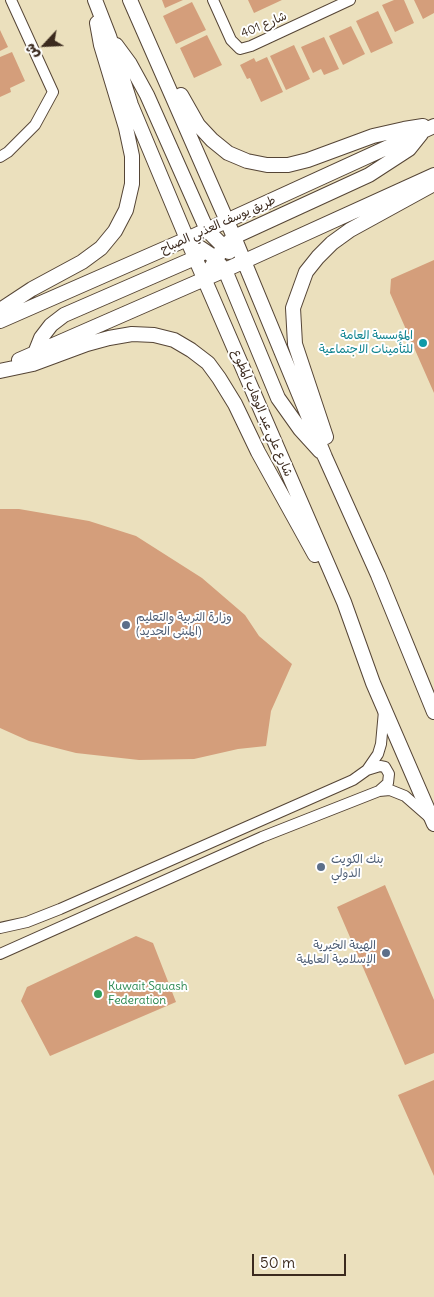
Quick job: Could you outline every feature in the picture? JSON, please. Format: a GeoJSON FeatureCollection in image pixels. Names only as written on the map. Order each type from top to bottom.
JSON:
{"type":"FeatureCollection","features":[{"type":"Feature","properties":{"kind":"street"},"geometry":{"type":"LineString","coordinates":[[0,157],[8,152],[34,125],[53,92],[11,0]]}},
{"type":"Feature","properties":{"kind":"street"},"geometry":{"type":"LineString","coordinates":[[0,310],[32,289],[82,262],[101,248],[115,231],[126,210],[132,184],[132,156],[126,128],[101,45],[94,0]]}},
{"type":"Feature","properties":{"kind":"street","name":"شارع علي عبد الوهاب المطوع"},"geometry":{"type":"LineString","coordinates":[[94,0],[109,36],[131,105],[187,239],[212,251],[204,279],[344,602],[373,683],[433,822]]}},
{"type":"Feature","properties":{"kind":"street"},"geometry":{"type":"LineString","coordinates":[[130,0],[234,237],[378,576]]}},
{"type":"Feature","properties":{"kind":"street","name":"شارع 401"},"geometry":{"type":"LineString","coordinates":[[213,0],[231,40],[240,49],[251,46],[344,1]]}},
{"type":"Feature","properties":{"kind":"street"},"geometry":{"type":"LineString","coordinates":[[139,19],[198,125],[212,140],[228,152],[247,161],[267,165],[288,165],[389,132],[431,127]]}},
{"type":"Feature","properties":{"kind":"street"},"geometry":{"type":"LineString","coordinates":[[109,36],[130,64],[147,95],[212,251],[278,398],[300,429],[326,457]]}},
{"type":"Feature","properties":{"kind":"street"},"geometry":{"type":"LineString","coordinates":[[35,353],[46,331],[64,315],[212,251],[234,237],[369,174],[390,163],[409,149],[431,127]]}},
{"type":"Feature","properties":{"kind":"street","name":"طريق يوسف العذبي الصباح"},"geometry":{"type":"LineString","coordinates":[[0,370],[204,279],[212,251],[226,221],[431,127]]}},
{"type":"Feature","properties":{"kind":"street","name":"طريق يوسف العذبي الصباح"},"geometry":{"type":"LineString","coordinates":[[0,321],[187,239],[212,251],[243,261],[434,175]]}},
{"type":"Feature","properties":{"kind":"street"},"geometry":{"type":"LineString","coordinates":[[434,184],[350,230],[318,256],[306,272],[294,308],[293,325],[295,344],[343,486],[434,712]]}},
{"type":"Feature","properties":{"kind":"street"},"geometry":{"type":"LineString","coordinates":[[212,251],[243,261]]}},
{"type":"Feature","properties":{"kind":"street"},"geometry":{"type":"LineString","coordinates":[[0,370],[33,364],[87,344],[132,334],[154,335],[174,340],[191,350],[208,363],[235,404],[328,580],[344,602]]}},
{"type":"Feature","properties":{"kind":"street"},"geometry":{"type":"LineString","coordinates":[[367,770],[378,754],[381,744],[384,707]]}},
{"type":"Feature","properties":{"kind":"street"},"geometry":{"type":"LineString","coordinates":[[0,928],[27,922],[60,909],[353,780],[367,770],[380,766],[385,767],[389,774],[388,783],[379,791]]}},
{"type":"Feature","properties":{"kind":"street"},"geometry":{"type":"LineString","coordinates":[[0,954],[254,841],[379,791],[390,790],[405,796],[433,822]]}},
{"type":"Feature","properties":{"kind":"building"},"geometry":{"type":"Polygon","coordinates":[[[162,0],[183,0],[165,8],[162,0]]]}},
{"type":"Feature","properties":{"kind":"building"},"geometry":{"type":"Polygon","coordinates":[[[248,0],[282,0],[254,13],[248,0]]]}},
{"type":"Feature","properties":{"kind":"building"},"geometry":{"type":"Polygon","coordinates":[[[394,0],[404,0],[414,23],[395,32],[382,5],[394,0]]]}},
{"type":"Feature","properties":{"kind":"building"},"geometry":{"type":"Polygon","coordinates":[[[414,0],[434,0],[434,13],[423,19],[414,0]]]}},
{"type":"Feature","properties":{"kind":"building"},"geometry":{"type":"Polygon","coordinates":[[[192,2],[206,30],[176,44],[163,16],[192,2]]]}},
{"type":"Feature","properties":{"kind":"building"},"geometry":{"type":"Polygon","coordinates":[[[378,11],[393,43],[371,53],[356,21],[378,11]]]}},
{"type":"Feature","properties":{"kind":"building"},"geometry":{"type":"Polygon","coordinates":[[[351,26],[365,54],[343,65],[329,36],[351,26]]]}},
{"type":"Feature","properties":{"kind":"building"},"geometry":{"type":"Polygon","coordinates":[[[0,30],[8,47],[0,51],[0,30]]]}},
{"type":"Feature","properties":{"kind":"building"},"geometry":{"type":"Polygon","coordinates":[[[207,35],[222,65],[194,78],[180,48],[207,35]]]}},
{"type":"Feature","properties":{"kind":"building"},"geometry":{"type":"Polygon","coordinates":[[[324,37],[339,69],[324,75],[321,69],[313,73],[301,47],[324,37]]]}},
{"type":"Feature","properties":{"kind":"building"},"geometry":{"type":"Polygon","coordinates":[[[294,45],[310,79],[286,90],[270,56],[294,45]]]}},
{"type":"Feature","properties":{"kind":"building"},"geometry":{"type":"Polygon","coordinates":[[[12,52],[25,81],[10,88],[11,92],[0,97],[0,57],[12,52]]]}},
{"type":"Feature","properties":{"kind":"building"},"geometry":{"type":"Polygon","coordinates":[[[267,57],[283,92],[261,102],[250,78],[247,79],[240,65],[254,58],[256,62],[267,57]]]}},
{"type":"Feature","properties":{"kind":"building","name":"المؤسسة العامة للتأمينات الاجتماعية"},"geometry":{"type":"Polygon","coordinates":[[[434,260],[434,393],[390,293],[391,279],[434,260]]]}},
{"type":"Feature","properties":{"kind":"building","name":"وزارة التربية والتعليم (المبنى الجديد)"},"geometry":{"type":"Polygon","coordinates":[[[0,509],[19,509],[89,521],[136,536],[202,578],[245,615],[259,636],[292,664],[271,711],[266,746],[238,749],[194,759],[139,760],[76,753],[29,741],[0,728],[0,509]]]}},
{"type":"Feature","properties":{"kind":"building","name":"الهيئة الخيرية الإسلامية العالمية"},"geometry":{"type":"Polygon","coordinates":[[[385,885],[434,1000],[434,1053],[405,1065],[337,907],[385,885]]]}},
{"type":"Feature","properties":{"kind":"building","name":"Kuwait Squash Federation"},"geometry":{"type":"Polygon","coordinates":[[[136,936],[153,943],[176,1002],[50,1056],[21,1001],[27,987],[136,936]]]}},
{"type":"Feature","properties":{"kind":"building"},"geometry":{"type":"Polygon","coordinates":[[[434,1080],[434,1176],[398,1095],[434,1080]]]}},
{"type":"Feature","properties":{"kind":"place","name":"المؤسسة العامة للتأمينات الاجتماعية"},"geometry":{"type":"Point","coordinates":[423,343]}},
{"type":"Feature","properties":{"kind":"place","name":"وزارة التربية والتعليم (المبنى الجديد)"},"geometry":{"type":"Point","coordinates":[126,625]}},
{"type":"Feature","properties":{"kind":"place","name":"بنك الكويت الدولي"},"geometry":{"type":"Point","coordinates":[321,867]}},
{"type":"Feature","properties":{"kind":"place","name":"الهيئة الخيرية الإسلامية العالمية"},"geometry":{"type":"Point","coordinates":[386,953]}},
{"type":"Feature","properties":{"kind":"place","name":"Kuwait Squash Federation"},"geometry":{"type":"Point","coordinates":[98,994]}}]}
